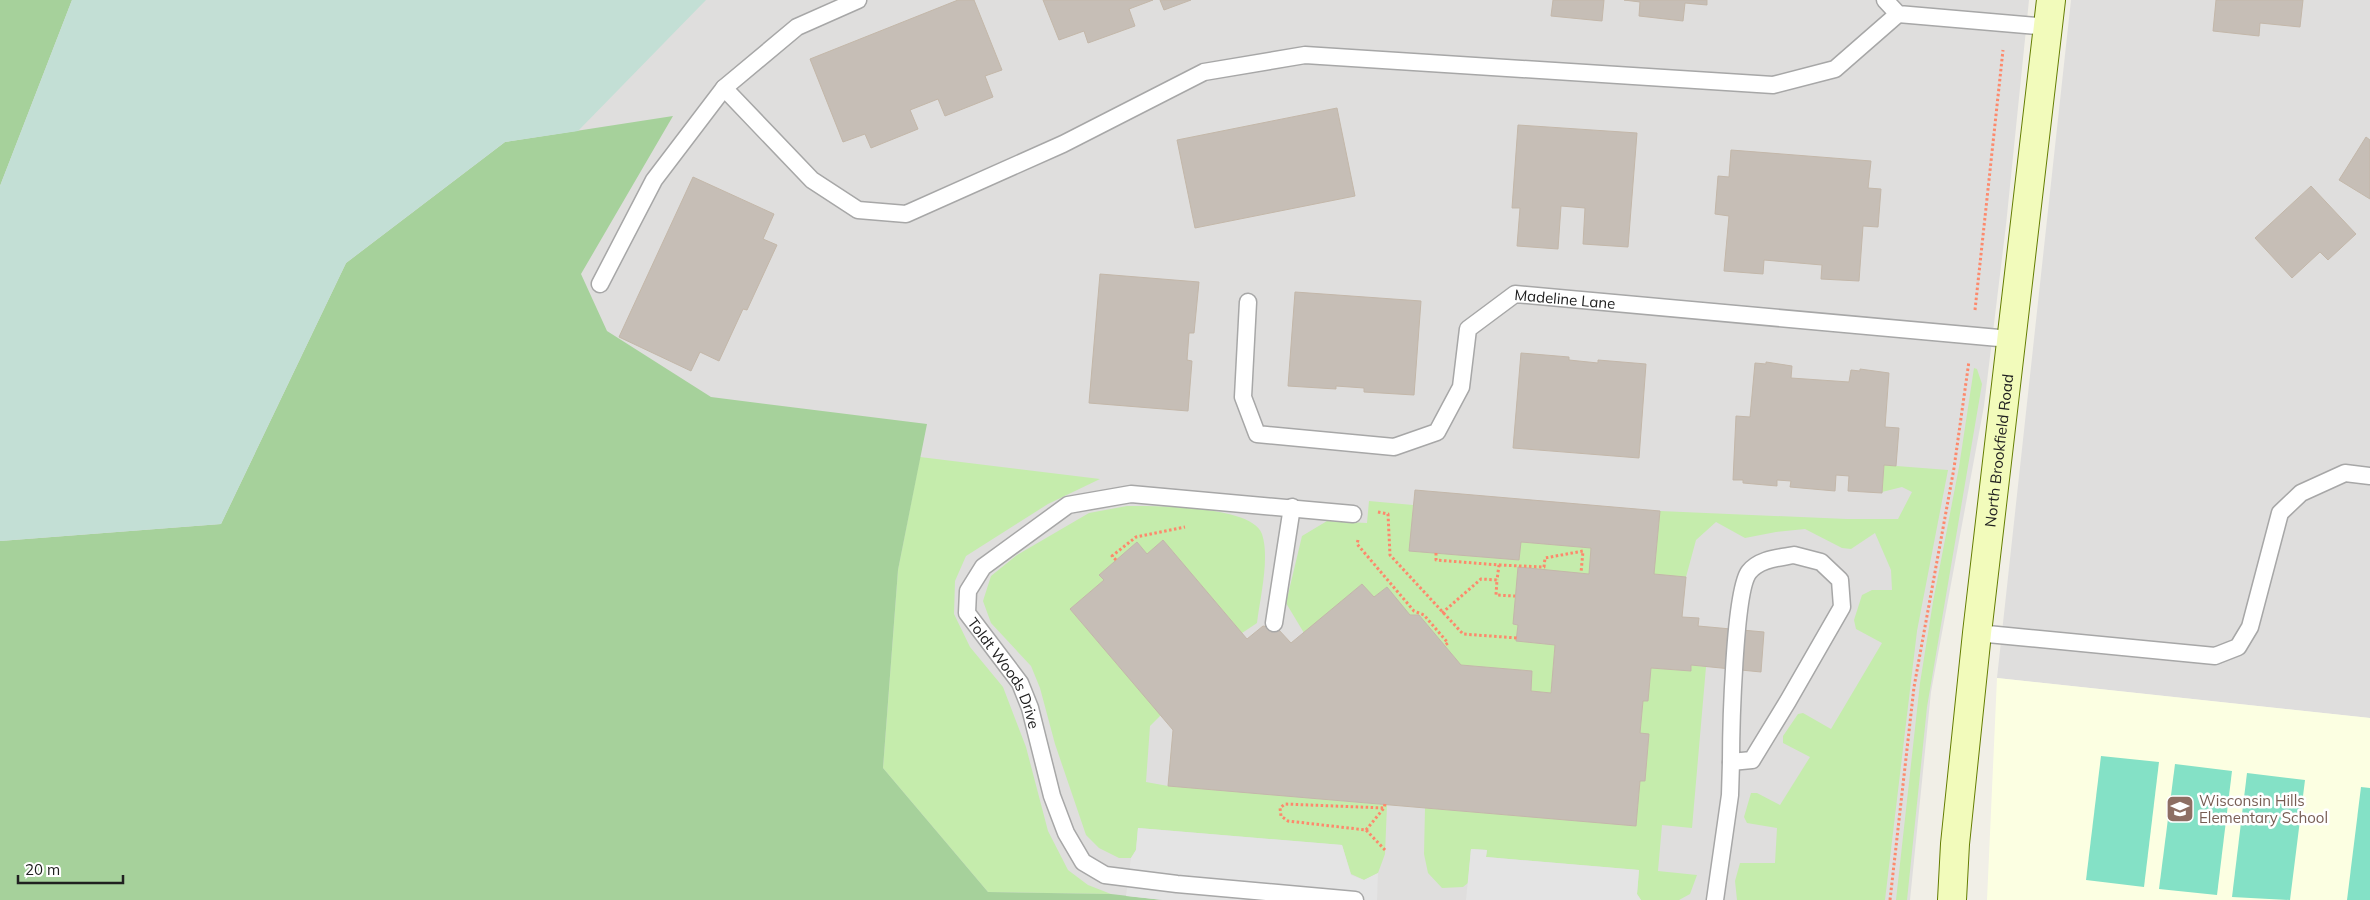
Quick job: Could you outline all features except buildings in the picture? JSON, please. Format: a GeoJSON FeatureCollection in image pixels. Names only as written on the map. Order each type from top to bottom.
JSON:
{"type":"FeatureCollection","features":[{"type":"Feature","properties":{"kind":"street","name":"North Brookfield Road"},"geometry":{"type":"LineString","coordinates":[[1952,900],[1955,844],[1977,633],[2051,0]]}},
{"type":"Feature","properties":{"kind":"lane"},"geometry":{"type":"LineString","coordinates":[[600,284],[654,180],[724,88],[797,27],[858,0]]}},
{"type":"Feature","properties":{"kind":"lane"},"geometry":{"type":"LineString","coordinates":[[1885,0],[1898,14],[2048,27]]}},
{"type":"Feature","properties":{"kind":"lane"},"geometry":{"type":"LineString","coordinates":[[724,88],[812,180],[858,210],[906,214],[1063,144],[1204,72],[1304,55],[1773,85],[1835,69],[1898,14]]}},
{"type":"Feature","properties":{"kind":"lane","name":"Madeline Lane"},"geometry":{"type":"LineString","coordinates":[[1248,302],[1243,397],[1257,434],[1394,447],[1437,432],[1461,387],[1468,329],[1515,294],[2010,339]]}},
{"type":"Feature","properties":{"kind":"lane"},"geometry":{"type":"LineString","coordinates":[[1977,633],[2215,656],[2238,647],[2250,627],[2280,513],[2301,493],[2345,473],[2370,476]]}},
{"type":"Feature","properties":{"kind":"lane","name":"Toldt Woods Drive"},"geometry":{"type":"LineString","coordinates":[[1353,514],[1131,494],[1068,505],[984,567],[968,591],[967,613],[1020,683],[1030,708],[1052,796],[1066,833],[1083,862],[1105,875],[1177,884],[1355,900]]}},
{"type":"Feature","properties":{"kind":"lane"},"geometry":{"type":"LineString","coordinates":[[1274,623],[1292,507]]}},
{"type":"Feature","properties":{"kind":"lane"},"geometry":{"type":"LineString","coordinates":[[1715,900],[1730,795],[1737,636],[1741,596],[1748,573],[1764,561],[1794,555],[1821,562],[1840,580],[1842,607],[1752,760],[1732,762]]}},
{"type":"Feature","properties":{"kind":"path"},"geometry":{"type":"LineString","coordinates":[[1890,900],[1914,687],[1954,468],[1972,337],[2006,24]]}},
{"type":"Feature","properties":{"kind":"path"},"geometry":{"type":"LineString","coordinates":[[1370,511],[1388,514],[1390,555],[1462,634],[1516,638]]}},
{"type":"Feature","properties":{"kind":"path"},"geometry":{"type":"LineString","coordinates":[[1116,560],[1112,556],[1136,538],[1190,526]]}},
{"type":"Feature","properties":{"kind":"path"},"geometry":{"type":"LineString","coordinates":[[1358,534],[1357,544],[1414,611],[1424,615],[1448,643],[1444,646]]}},
{"type":"Feature","properties":{"kind":"path"},"geometry":{"type":"LineString","coordinates":[[1436,553],[1436,560],[1544,567],[1544,558],[1583,551],[1581,573]]}},
{"type":"Feature","properties":{"kind":"path"},"geometry":{"type":"LineString","coordinates":[[1498,564],[1496,595],[1515,596]]}},
{"type":"Feature","properties":{"kind":"path"},"geometry":{"type":"LineString","coordinates":[[1442,613],[1480,579],[1497,580]]}},
{"type":"Feature","properties":{"kind":"path"},"geometry":{"type":"LineString","coordinates":[[1366,830],[1384,806],[1285,804],[1280,808],[1281,816],[1288,820],[1366,830],[1385,850]]}},
{"type":"Feature","properties":{"kind":"shaded area"},"geometry":{"type":"Polygon","coordinates":[[[0,0],[2029,0],[2006,225],[1984,406],[1931,692],[1910,900],[0,900],[0,0]]]}},
{"type":"Feature","properties":{"kind":"shaded area"},"geometry":{"type":"Polygon","coordinates":[[[72,0],[706,0],[578,131],[505,142],[346,263],[221,524],[0,541],[0,186],[72,0]]]}},
{"type":"Feature","properties":{"kind":"shaded area"},"geometry":{"type":"Polygon","coordinates":[[[2071,0],[2370,0],[2370,718],[1997,678],[2071,0]]]}},
{"type":"Feature","properties":{"kind":"shaded area","name":"Wisconsin Hills Elementary School"},"geometry":{"type":"Polygon","coordinates":[[[1997,678],[2370,718],[2370,900],[1987,900],[1997,678]]]}},
{"type":"Feature","properties":{"kind":"shaded area"},"geometry":{"type":"Polygon","coordinates":[[[1138,828],[1342,845],[1351,875],[1364,880],[1378,873],[1377,900],[1163,900],[1126,896],[1131,858],[1136,850],[1138,828]]]}},
{"type":"Feature","properties":{"kind":"shaded area"},"geometry":{"type":"Polygon","coordinates":[[[1471,849],[1487,850],[1486,857],[1639,870],[1637,894],[1641,900],[1466,900],[1471,849]]]}},
{"type":"Feature","properties":{"kind":"green space"},"geometry":{"type":"Polygon","coordinates":[[[0,0],[72,0],[0,186],[0,0]]]}},
{"type":"Feature","properties":{"kind":"green space"},"geometry":{"type":"Polygon","coordinates":[[[673,116],[581,274],[607,331],[711,397],[927,424],[898,570],[883,768],[988,892],[1111,894],[1163,900],[0,900],[0,541],[221,524],[346,263],[505,142],[673,116]]]}},
{"type":"Feature","properties":{"kind":"green space"},"geometry":{"type":"Polygon","coordinates":[[[1974,368],[1977,369],[1982,384],[1927,707],[1907,900],[1896,900],[1920,683],[1933,602],[1959,467],[1974,368]]]}},
{"type":"Feature","properties":{"kind":"green space"},"geometry":{"type":"Polygon","coordinates":[[[920,457],[1100,479],[1048,504],[966,556],[955,581],[954,614],[970,647],[1003,687],[1026,747],[1048,831],[1068,870],[1088,885],[1111,894],[988,892],[883,768],[898,570],[920,457]]]}},
{"type":"Feature","properties":{"kind":"green space"},"geometry":{"type":"Polygon","coordinates":[[[1884,465],[1948,470],[1917,631],[1885,900],[1737,900],[1735,881],[1740,863],[1775,863],[1777,828],[1747,823],[1744,817],[1751,793],[1757,793],[1780,805],[1810,757],[1783,743],[1783,736],[1798,714],[1803,713],[1831,729],[1882,643],[1856,629],[1854,620],[1862,595],[1872,590],[1892,590],[1891,570],[1875,533],[1851,549],[1842,548],[1805,529],[1745,538],[1716,522],[1696,540],[1686,577],[1654,574],[1660,511],[1847,519],[1898,519],[1912,492],[1902,487],[1882,492],[1884,465]]]}},
{"type":"Feature","properties":{"kind":"green space"},"geometry":{"type":"Polygon","coordinates":[[[1369,501],[1413,505],[1410,551],[1519,560],[1521,542],[1591,548],[1589,574],[1518,568],[1513,624],[1518,625],[1516,641],[1555,645],[1551,693],[1531,691],[1532,671],[1461,665],[1419,615],[1410,615],[1387,587],[1374,597],[1362,584],[1304,633],[1286,603],[1302,536],[1327,521],[1367,523],[1369,501]]]}},
{"type":"Feature","properties":{"kind":"green space"},"geometry":{"type":"Polygon","coordinates":[[[1127,506],[1200,509],[1240,517],[1254,524],[1262,534],[1265,555],[1264,578],[1257,623],[1242,633],[1163,540],[1147,554],[1137,542],[1099,575],[1104,580],[1070,609],[1161,715],[1150,726],[1146,782],[1168,786],[1387,805],[1385,854],[1378,873],[1364,880],[1351,874],[1342,845],[1138,828],[1136,850],[1131,858],[1119,858],[1099,848],[1086,835],[1055,744],[1040,688],[1031,666],[991,623],[983,601],[991,576],[1017,555],[1089,513],[1127,506]]]}},
{"type":"Feature","properties":{"kind":"green space"},"geometry":{"type":"Polygon","coordinates":[[[1691,665],[1706,667],[1692,828],[1662,825],[1658,871],[1697,875],[1690,894],[1679,900],[1641,900],[1637,894],[1639,870],[1486,857],[1487,850],[1471,849],[1468,883],[1463,887],[1442,888],[1428,873],[1424,854],[1425,808],[1636,826],[1640,781],[1645,781],[1649,735],[1640,733],[1643,701],[1648,701],[1651,668],[1690,671],[1691,665]]]}},
{"type":"Feature","properties":{"kind":"green space"},"geometry":{"type":"Polygon","coordinates":[[[2101,756],[2159,762],[2144,887],[2086,880],[2101,756]]]}},
{"type":"Feature","properties":{"kind":"green space"},"geometry":{"type":"Polygon","coordinates":[[[2175,764],[2232,771],[2217,895],[2159,889],[2175,764]]]}},
{"type":"Feature","properties":{"kind":"green space"},"geometry":{"type":"Polygon","coordinates":[[[2247,773],[2305,780],[2290,900],[2232,897],[2247,773]]]}},
{"type":"Feature","properties":{"kind":"green space"},"geometry":{"type":"Polygon","coordinates":[[[2361,787],[2370,788],[2370,900],[2347,900],[2361,787]]]}},
{"type":"Feature","properties":{"kind":"place","name":"Wisconsin Hills Elementary School"},"geometry":{"type":"Point","coordinates":[2180,809]}}]}
